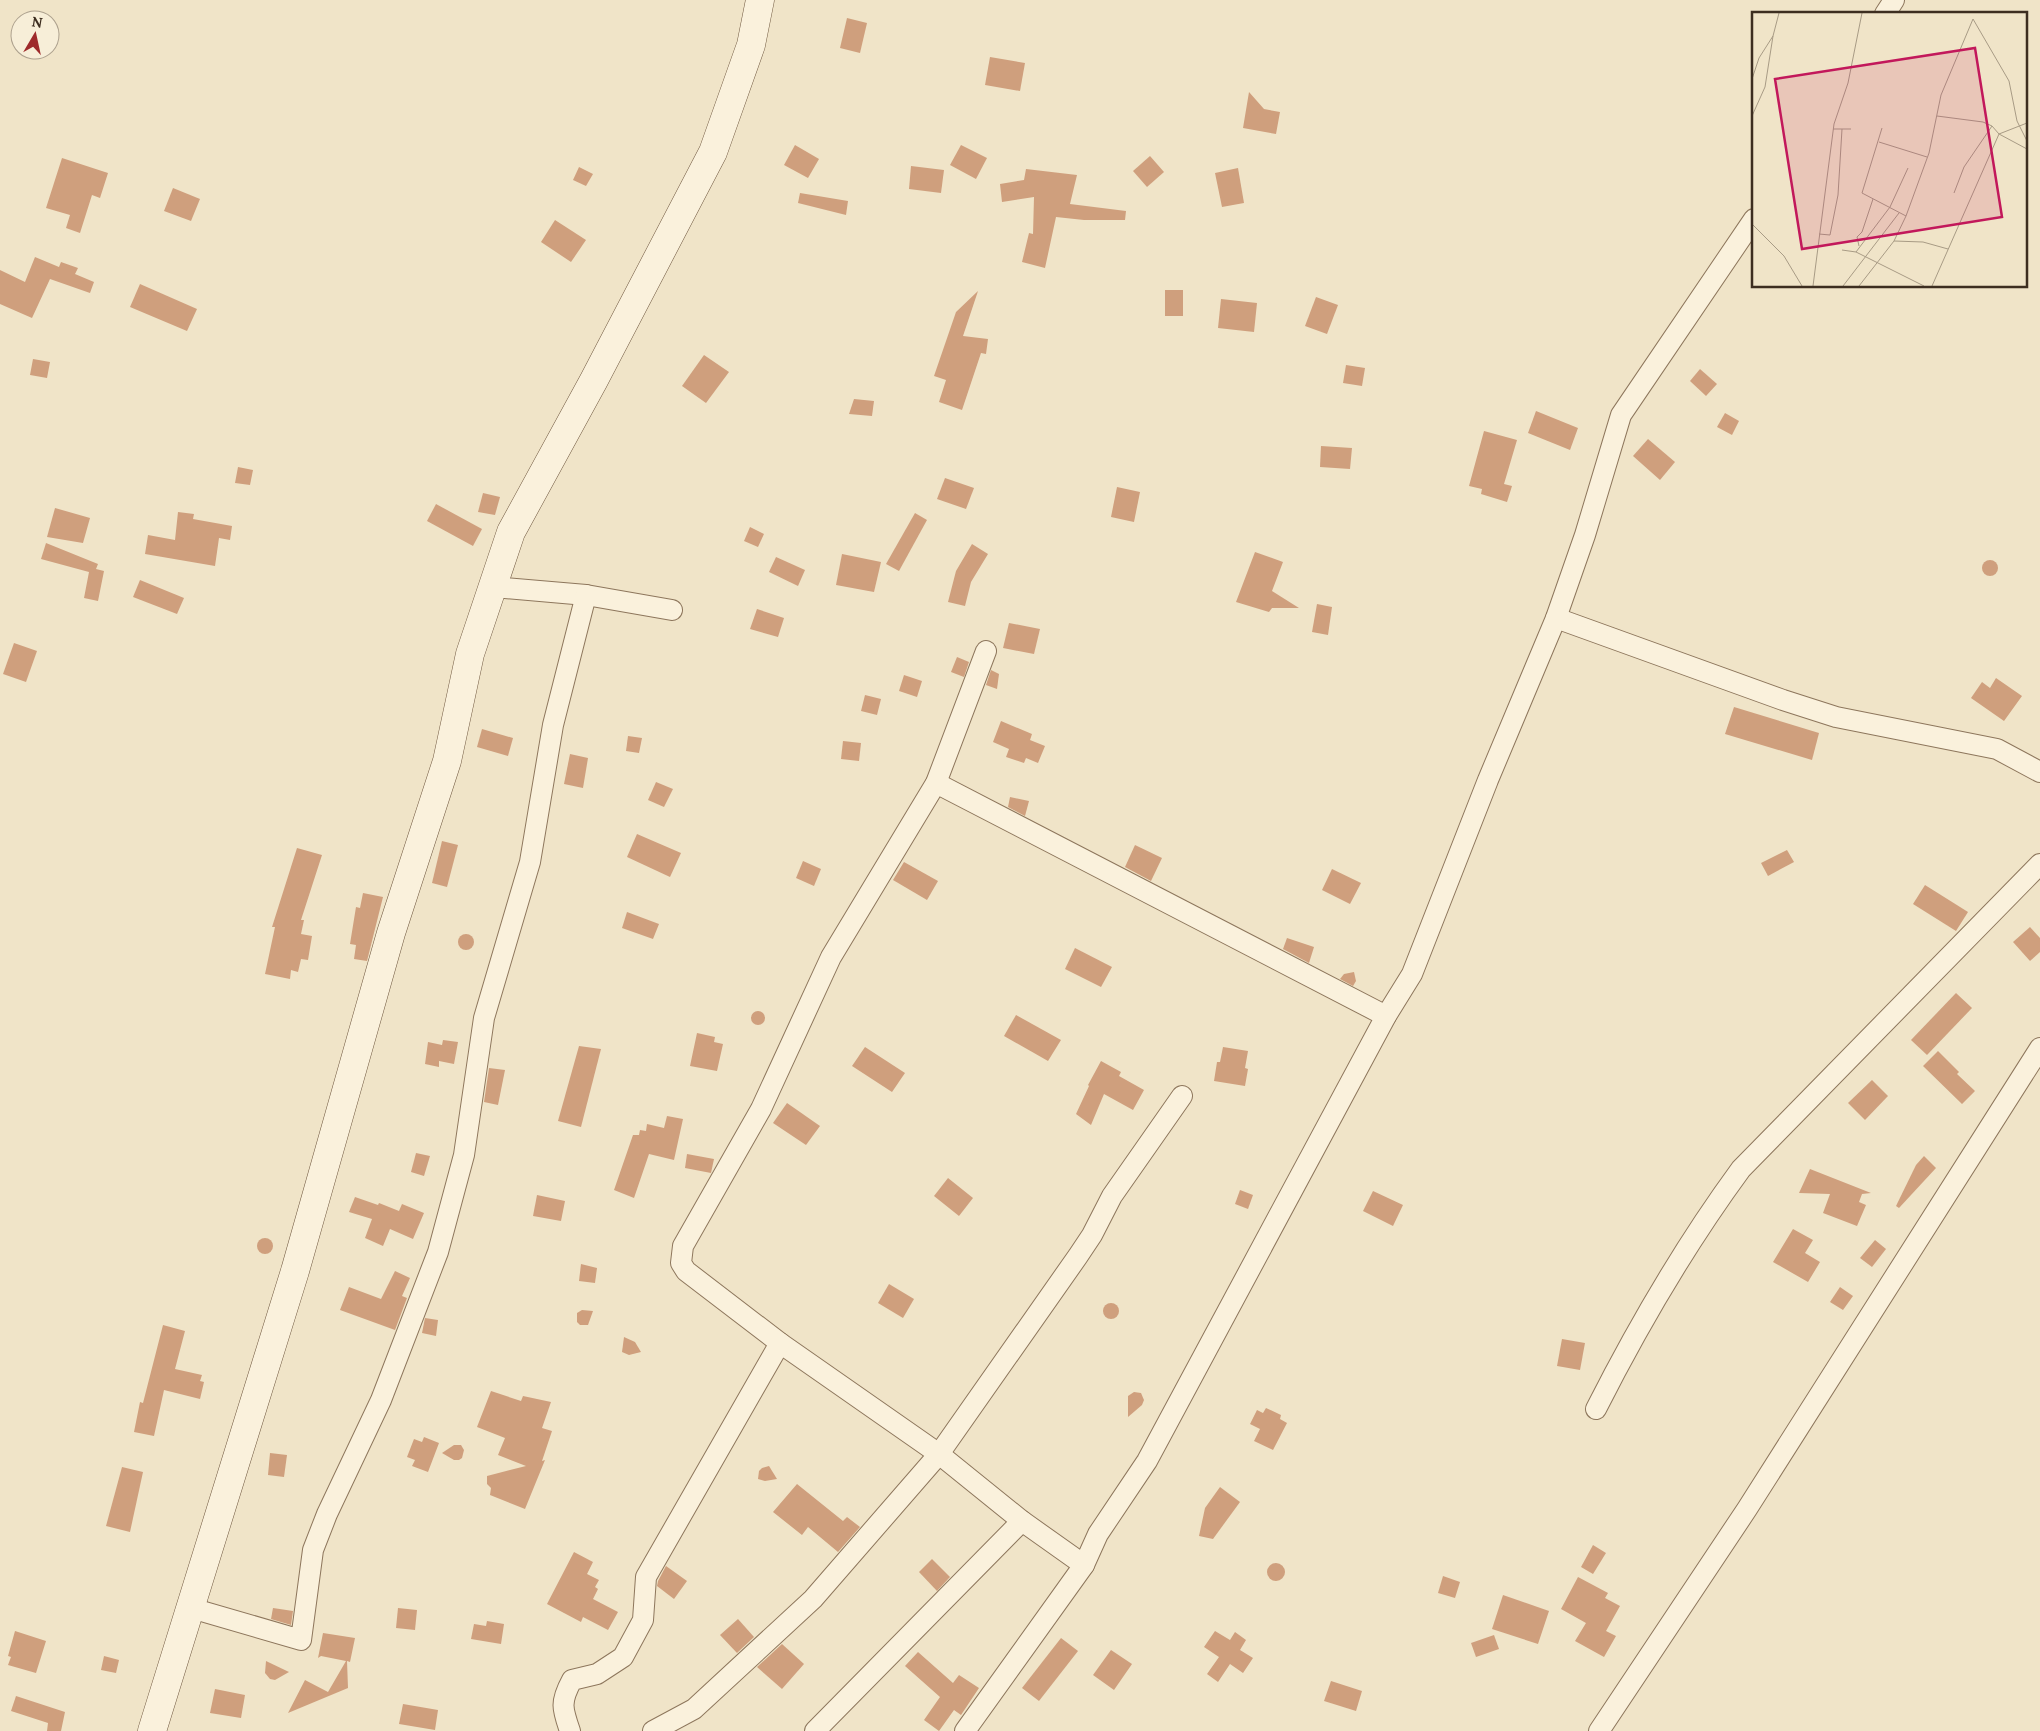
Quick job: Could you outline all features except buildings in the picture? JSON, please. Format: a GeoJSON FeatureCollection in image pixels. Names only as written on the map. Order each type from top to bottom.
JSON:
{"type":"FeatureCollection","features":[{"type":"Feature","properties":{"kind":"street"},"geometry":{"type":"LineString","coordinates":[[152,1731],[295,1271],[391,932],[447,761],[470,654],[511,532],[594,380],[713,152],[751,45],[760,0]]}},
{"type":"Feature","properties":{"kind":"street"},"geometry":{"type":"LineString","coordinates":[[1886,12],[1894,0]]}},
{"type":"Feature","properties":{"kind":"street"},"geometry":{"type":"LineString","coordinates":[[965,1731],[1084,1565],[1098,1534],[1147,1461],[1386,1016],[1412,974],[1488,780],[1556,618],[1585,534],[1622,415],[1752,221]]}},
{"type":"Feature","properties":{"kind":"street"},"geometry":{"type":"LineString","coordinates":[[493,587],[586,595],[672,610]]}},
{"type":"Feature","properties":{"kind":"street"},"geometry":{"type":"LineString","coordinates":[[191,1608],[301,1640],[313,1550],[327,1514],[381,1400],[438,1252],[464,1155],[484,1018],[530,862],[554,725],[586,595]]}},
{"type":"Feature","properties":{"kind":"street"},"geometry":{"type":"LineString","coordinates":[[1556,618],[1783,700],[1836,717],[1997,749],[2040,772]]}},
{"type":"Feature","properties":{"kind":"street"},"geometry":{"type":"LineString","coordinates":[[986,651],[936,783],[831,957],[761,1109],[683,1246],[680,1263],[686,1271],[780,1343],[939,1454],[1022,1521],[1084,1565]]}},
{"type":"Feature","properties":{"kind":"street"},"geometry":{"type":"LineString","coordinates":[[936,783],[1386,1016]]}},
{"type":"Feature","properties":{"kind":"street"},"geometry":{"type":"LineString","coordinates":[[1596,1409],[1626,1348],[1711,1210],[1741,1169],[2040,864]]}},
{"type":"Feature","properties":{"kind":"street"},"geometry":{"type":"LineString","coordinates":[[1599,1731],[1747,1508],[2040,1048]]}},
{"type":"Feature","properties":{"kind":"street"},"geometry":{"type":"LineString","coordinates":[[653,1731],[694,1709],[813,1599],[939,1454],[1092,1236],[1112,1196],[1182,1096]]}},
{"type":"Feature","properties":{"kind":"street"},"geometry":{"type":"LineString","coordinates":[[570,1731],[563,1712],[564,1694],[572,1680],[597,1674],[623,1657],[643,1620],[646,1577],[780,1343]]}},
{"type":"Feature","properties":{"kind":"street"},"geometry":{"type":"LineString","coordinates":[[815,1731],[1022,1521]]}}]}
